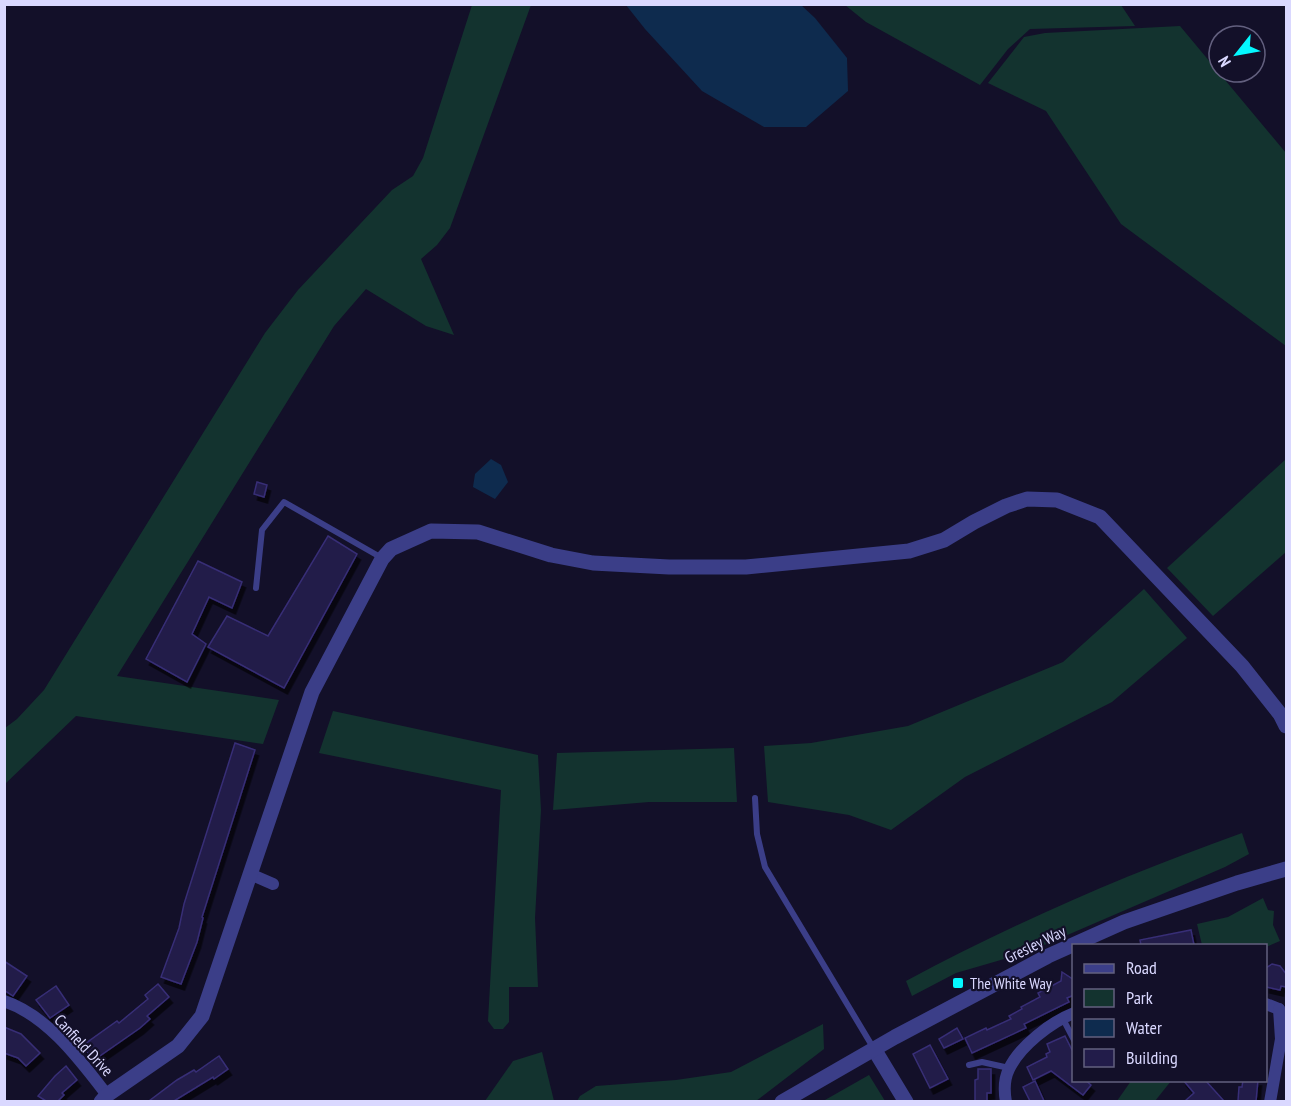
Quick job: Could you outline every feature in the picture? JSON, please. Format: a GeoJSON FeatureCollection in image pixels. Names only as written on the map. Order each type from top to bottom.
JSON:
{"type":"FeatureCollection","features":[{"type":"Feature","properties":{"kind":"street"},"geometry":{"type":"LineString","coordinates":[[104,1098],[178,1046],[202,1016],[312,692],[382,559],[391,549],[430,531],[478,532],[551,555],[593,563],[669,567],[746,567],[909,551],[944,540],[1006,506],[1027,500],[1057,500],[1100,517],[1242,666],[1287,726]]}},
{"type":"Feature","properties":{"kind":"street","name":"Gresley Way"},"geometry":{"type":"LineString","coordinates":[[1075,944],[1124,922],[1236,883],[1287,869]]}},
{"type":"Feature","properties":{"kind":"street"},"geometry":{"type":"LineString","coordinates":[[250,874],[273,884]]}},
{"type":"Feature","properties":{"kind":"street","name":"Gresley Way"},"geometry":{"type":"LineString","coordinates":[[782,1101],[874,1049],[1072,945]]}},
{"type":"Feature","properties":{"kind":"street","name":"Canfield Drive"},"geometry":{"type":"LineString","coordinates":[[4,1002],[20,1007],[54,1033],[104,1098]]}},
{"type":"Feature","properties":{"kind":"street"},"geometry":{"type":"LineString","coordinates":[[1267,1004],[1283,1007],[1282,1067],[1270,1101]]}},
{"type":"Feature","properties":{"kind":"street"},"geometry":{"type":"LineString","coordinates":[[1006,1101],[1004,1085],[1009,1068],[1026,1047],[1068,1015]]}},
{"type":"Feature","properties":{"kind":"street"},"geometry":{"type":"LineString","coordinates":[[874,1049],[906,1101]]}},
{"type":"Feature","properties":{"kind":"lane"},"geometry":{"type":"LineString","coordinates":[[256,588],[262,530],[284,502],[382,559]]}},
{"type":"Feature","properties":{"kind":"lane"},"geometry":{"type":"LineString","coordinates":[[755,798],[757,834],[765,867],[874,1049]]}},
{"type":"Feature","properties":{"kind":"lane"},"geometry":{"type":"LineString","coordinates":[[1068,1015],[1072,1032]]}},
{"type":"Feature","properties":{"kind":"lane"},"geometry":{"type":"LineString","coordinates":[[969,1065],[982,1062],[1009,1068]]}},
{"type":"Feature","properties":{"kind":"green space"},"geometry":{"type":"Polygon","coordinates":[[[472,5],[531,5],[450,228],[437,245],[421,259],[454,335],[426,326],[366,289],[334,326],[117,676],[279,700],[263,744],[76,716],[5,784],[5,728],[17,719],[44,690],[265,333],[298,290],[392,190],[413,176],[423,158],[472,5]]]}},
{"type":"Feature","properties":{"kind":"green space"},"geometry":{"type":"Polygon","coordinates":[[[845,5],[1121,5],[1135,26],[1030,29],[1008,49],[980,85],[866,22],[845,5]]]}},
{"type":"Feature","properties":{"kind":"green space"},"geometry":{"type":"Polygon","coordinates":[[[1180,26],[1207,58],[1207,84],[1228,84],[1286,153],[1286,346],[1121,224],[1046,111],[988,83],[1024,37],[1045,33],[1180,26]]]}},
{"type":"Feature","properties":{"kind":"green space"},"geometry":{"type":"Polygon","coordinates":[[[1286,459],[1286,552],[1213,616],[1167,568],[1286,459]]]}},
{"type":"Feature","properties":{"kind":"green space"},"geometry":{"type":"Polygon","coordinates":[[[1144,589],[1187,638],[1112,702],[965,777],[891,830],[849,815],[768,802],[764,746],[811,743],[908,726],[1063,662],[1144,589]]]}},
{"type":"Feature","properties":{"kind":"green space"},"geometry":{"type":"Polygon","coordinates":[[[333,711],[538,755],[541,810],[535,918],[538,987],[509,987],[509,1022],[503,1029],[494,1029],[488,1021],[501,790],[319,753],[333,711]]]}},
{"type":"Feature","properties":{"kind":"green space"},"geometry":{"type":"Polygon","coordinates":[[[734,748],[737,802],[649,802],[553,810],[557,753],[734,748]]]}},
{"type":"Feature","properties":{"kind":"green space"},"geometry":{"type":"Polygon","coordinates":[[[1242,833],[1249,854],[1225,867],[1028,952],[956,973],[912,996],[906,981],[988,939],[1156,865],[1242,833]]]}},
{"type":"Feature","properties":{"kind":"green space"},"geometry":{"type":"Polygon","coordinates":[[[1263,898],[1268,910],[1274,911],[1273,925],[1280,941],[1267,947],[1267,944],[1202,944],[1197,924],[1228,917],[1263,898]]]}},
{"type":"Feature","properties":{"kind":"green space"},"geometry":{"type":"Polygon","coordinates":[[[823,1024],[824,1049],[756,1101],[577,1101],[580,1096],[596,1086],[676,1080],[731,1072],[823,1024]]]}},
{"type":"Feature","properties":{"kind":"green space"},"geometry":{"type":"Polygon","coordinates":[[[542,1052],[554,1101],[485,1101],[513,1061],[542,1052]]]}},
{"type":"Feature","properties":{"kind":"green space"},"geometry":{"type":"Polygon","coordinates":[[[869,1075],[885,1101],[825,1100],[869,1075]]]}},
{"type":"Feature","properties":{"kind":"green space"},"geometry":{"type":"Polygon","coordinates":[[[1130,1082],[1170,1082],[1155,1101],[1117,1101],[1130,1082]]]}},
{"type":"Feature","properties":{"kind":"water"},"geometry":{"type":"Polygon","coordinates":[[[626,5],[801,5],[815,18],[847,58],[848,91],[806,127],[764,127],[702,91],[626,5]]]}},
{"type":"Feature","properties":{"kind":"water"},"geometry":{"type":"Polygon","coordinates":[[[491,459],[501,465],[508,482],[495,499],[473,487],[475,474],[491,459]]]}},
{"type":"Feature","properties":{"kind":"building"},"geometry":{"type":"Polygon","coordinates":[[[257,482],[267,485],[264,497],[254,494],[257,482]]]}},
{"type":"Feature","properties":{"kind":"building"},"geometry":{"type":"Polygon","coordinates":[[[328,536],[357,554],[284,688],[208,647],[227,616],[268,636],[328,536]]]}},
{"type":"Feature","properties":{"kind":"building"},"geometry":{"type":"Polygon","coordinates":[[[198,561],[242,582],[232,608],[209,597],[192,634],[206,644],[187,682],[146,659],[198,561]]]}},
{"type":"Feature","properties":{"kind":"building"},"geometry":{"type":"Polygon","coordinates":[[[235,743],[255,750],[202,917],[197,942],[181,984],[161,977],[179,928],[184,904],[235,743]]]}},
{"type":"Feature","properties":{"kind":"building"},"geometry":{"type":"Polygon","coordinates":[[[1191,930],[1194,944],[1141,944],[1140,940],[1191,930]]]}},
{"type":"Feature","properties":{"kind":"building"},"geometry":{"type":"Polygon","coordinates":[[[4,961],[27,976],[13,996],[4,990],[4,961]]]}},
{"type":"Feature","properties":{"kind":"building"},"geometry":{"type":"Polygon","coordinates":[[[1272,964],[1280,966],[1287,975],[1287,987],[1281,986],[1280,990],[1267,987],[1267,967],[1272,964]]]}},
{"type":"Feature","properties":{"kind":"building"},"geometry":{"type":"Polygon","coordinates":[[[1062,972],[1072,979],[1072,996],[1067,998],[1069,1002],[1024,1024],[1026,1028],[972,1053],[965,1038],[1011,1019],[1009,1016],[1040,997],[1038,993],[1061,981],[1062,972]]]}},
{"type":"Feature","properties":{"kind":"building"},"geometry":{"type":"Polygon","coordinates":[[[158,984],[169,997],[147,1016],[150,1019],[140,1028],[94,1060],[82,1046],[117,1021],[119,1023],[148,999],[145,995],[158,984]]]}},
{"type":"Feature","properties":{"kind":"building"},"geometry":{"type":"Polygon","coordinates":[[[56,986],[69,1005],[50,1018],[36,1000],[56,986]]]}},
{"type":"Feature","properties":{"kind":"building"},"geometry":{"type":"Polygon","coordinates":[[[4,1027],[21,1034],[40,1053],[26,1066],[18,1058],[4,1053],[4,1027]]]}},
{"type":"Feature","properties":{"kind":"building"},"geometry":{"type":"Polygon","coordinates":[[[957,1028],[963,1039],[944,1048],[939,1039],[957,1028]]]}},
{"type":"Feature","properties":{"kind":"building"},"geometry":{"type":"Polygon","coordinates":[[[1065,1036],[1072,1050],[1072,1082],[1087,1082],[1091,1085],[1083,1095],[1051,1071],[1033,1080],[1027,1067],[1047,1057],[1046,1054],[1050,1052],[1047,1044],[1065,1036]]]}},
{"type":"Feature","properties":{"kind":"building"},"geometry":{"type":"Polygon","coordinates":[[[930,1045],[948,1079],[930,1088],[913,1054],[930,1045]]]}},
{"type":"Feature","properties":{"kind":"building"},"geometry":{"type":"Polygon","coordinates":[[[219,1056],[228,1069],[214,1079],[213,1077],[174,1101],[149,1101],[177,1080],[194,1070],[196,1072],[219,1056]]]}},
{"type":"Feature","properties":{"kind":"building"},"geometry":{"type":"Polygon","coordinates":[[[66,1066],[77,1080],[62,1093],[64,1095],[58,1101],[46,1101],[38,1096],[55,1076],[66,1066]]]}},
{"type":"Feature","properties":{"kind":"building"},"geometry":{"type":"Polygon","coordinates":[[[978,1069],[991,1069],[991,1093],[987,1093],[987,1101],[975,1101],[975,1080],[978,1079],[978,1069]]]}},
{"type":"Feature","properties":{"kind":"building"},"geometry":{"type":"Polygon","coordinates":[[[1035,1081],[1044,1101],[1030,1101],[1023,1087],[1035,1081]]]}},
{"type":"Feature","properties":{"kind":"building"},"geometry":{"type":"Polygon","coordinates":[[[1185,1082],[1207,1082],[1224,1101],[1185,1101],[1194,1093],[1185,1082]]]}},
{"type":"Feature","properties":{"kind":"building"},"geometry":{"type":"Polygon","coordinates":[[[1243,1082],[1258,1082],[1256,1101],[1238,1101],[1239,1087],[1242,1087],[1243,1082]]]}},
{"type":"Feature","properties":{"kind":"place","name":"The White Way"},"geometry":{"type":"Point","coordinates":[958,983]}}]}
